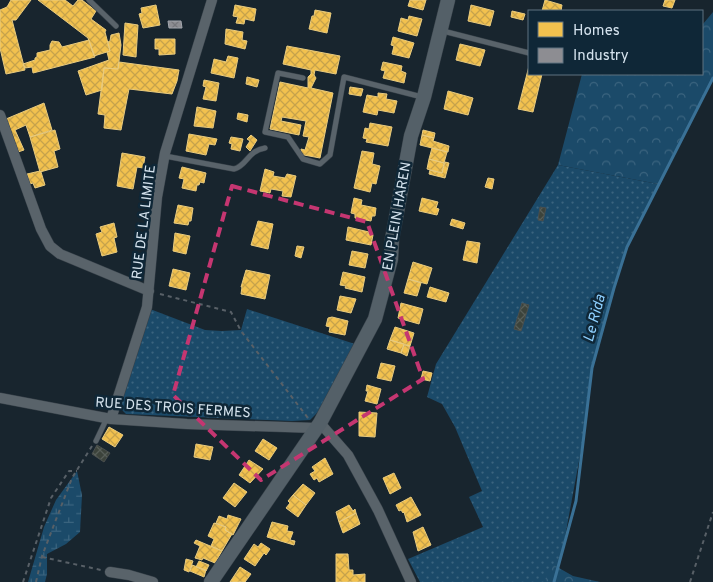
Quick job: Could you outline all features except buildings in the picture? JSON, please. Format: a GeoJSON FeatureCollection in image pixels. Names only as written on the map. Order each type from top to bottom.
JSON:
{"type":"FeatureCollection","features":[{"type":"Feature","properties":{"kind":"street","name":"RUE DE LA LIMITE"},"geometry":{"type":"LineString","coordinates":[[109,418],[147,307],[157,197],[165,156],[212,0]]}},
{"type":"Feature","properties":{"kind":"street","name":"EN PLEIN HAREN"},"geometry":{"type":"LineString","coordinates":[[211,582],[318,426],[374,318],[391,259],[392,239],[411,136],[424,97],[448,0]]}},
{"type":"Feature","properties":{"kind":"street"},"geometry":{"type":"LineString","coordinates":[[0,115],[41,229],[50,246],[60,254],[149,291]]}},
{"type":"Feature","properties":{"kind":"street","name":"RUE DES TROIS FERMES"},"geometry":{"type":"LineString","coordinates":[[0,398],[109,418],[187,424],[318,426]]}},
{"type":"Feature","properties":{"kind":"street"},"geometry":{"type":"LineString","coordinates":[[318,426],[348,454],[378,510],[411,582]]}},
{"type":"Feature","properties":{"kind":"street"},"geometry":{"type":"LineString","coordinates":[[110,572],[153,582]]}},
{"type":"Feature","properties":{"kind":"lane"},"geometry":{"type":"LineString","coordinates":[[89,0],[116,26]]}},
{"type":"Feature","properties":{"kind":"lane"},"geometry":{"type":"LineString","coordinates":[[441,30],[528,53]]}},
{"type":"Feature","properties":{"kind":"lane"},"geometry":{"type":"LineString","coordinates":[[302,78],[278,72],[265,132],[288,137],[303,159],[320,164],[330,155],[344,77],[424,97]]}},
{"type":"Feature","properties":{"kind":"lane"},"geometry":{"type":"LineString","coordinates":[[165,156],[234,170],[257,150],[265,148]]}},
{"type":"Feature","properties":{"kind":"lane"},"geometry":{"type":"LineString","coordinates":[[96,440],[109,418]]}},
{"type":"Feature","properties":{"kind":"path"},"geometry":{"type":"LineString","coordinates":[[149,291],[231,312],[242,330],[318,426]]}},
{"type":"Feature","properties":{"kind":"path"},"geometry":{"type":"LineString","coordinates":[[36,582],[42,556],[72,478],[96,440]]}},
{"type":"Feature","properties":{"kind":"path"},"geometry":{"type":"LineString","coordinates":[[23,582],[51,498],[69,471],[77,471]]}},
{"type":"Feature","properties":{"kind":"path"},"geometry":{"type":"LineString","coordinates":[[690,582],[713,512]]}},
{"type":"Feature","properties":{"kind":"path"},"geometry":{"type":"LineString","coordinates":[[42,556],[110,572]]}},
{"type":"Feature","properties":{"kind":"highlighted area"},"geometry":{"type":"Polygon","coordinates":[[[232,186],[367,222],[423,379],[261,480],[173,395],[232,186]]]}},
{"type":"Feature","properties":{"kind":"green space"},"geometry":{"type":"Polygon","coordinates":[[[713,12],[713,78],[658,184],[558,165],[582,75],[703,75],[703,24],[713,12]]]}},
{"type":"Feature","properties":{"kind":"green space"},"geometry":{"type":"Polygon","coordinates":[[[558,165],[658,184],[627,247],[592,368],[587,418],[562,553],[554,582],[420,582],[408,559],[483,527],[469,497],[482,491],[455,427],[442,404],[427,397],[436,364],[558,165]]]}},
{"type":"Feature","properties":{"kind":"green space"},"geometry":{"type":"Polygon","coordinates":[[[150,309],[205,330],[222,331],[241,330],[247,309],[358,345],[318,412],[310,420],[292,421],[126,414],[122,410],[122,400],[150,309]]]}},
{"type":"Feature","properties":{"kind":"green space"},"geometry":{"type":"Polygon","coordinates":[[[77,471],[82,495],[80,532],[66,544],[47,554],[45,582],[28,582],[44,527],[56,500],[77,471]]]}},
{"type":"Feature","properties":{"kind":"green space"},"geometry":{"type":"Polygon","coordinates":[[[552,564],[573,576],[600,582],[544,582],[552,564]]]}},
{"type":"Feature","properties":{"kind":"waterway","name":"Le Rida"},"geometry":{"type":"LineString","coordinates":[[554,582],[576,501],[592,368],[614,288],[627,247],[713,78]]}}]}
